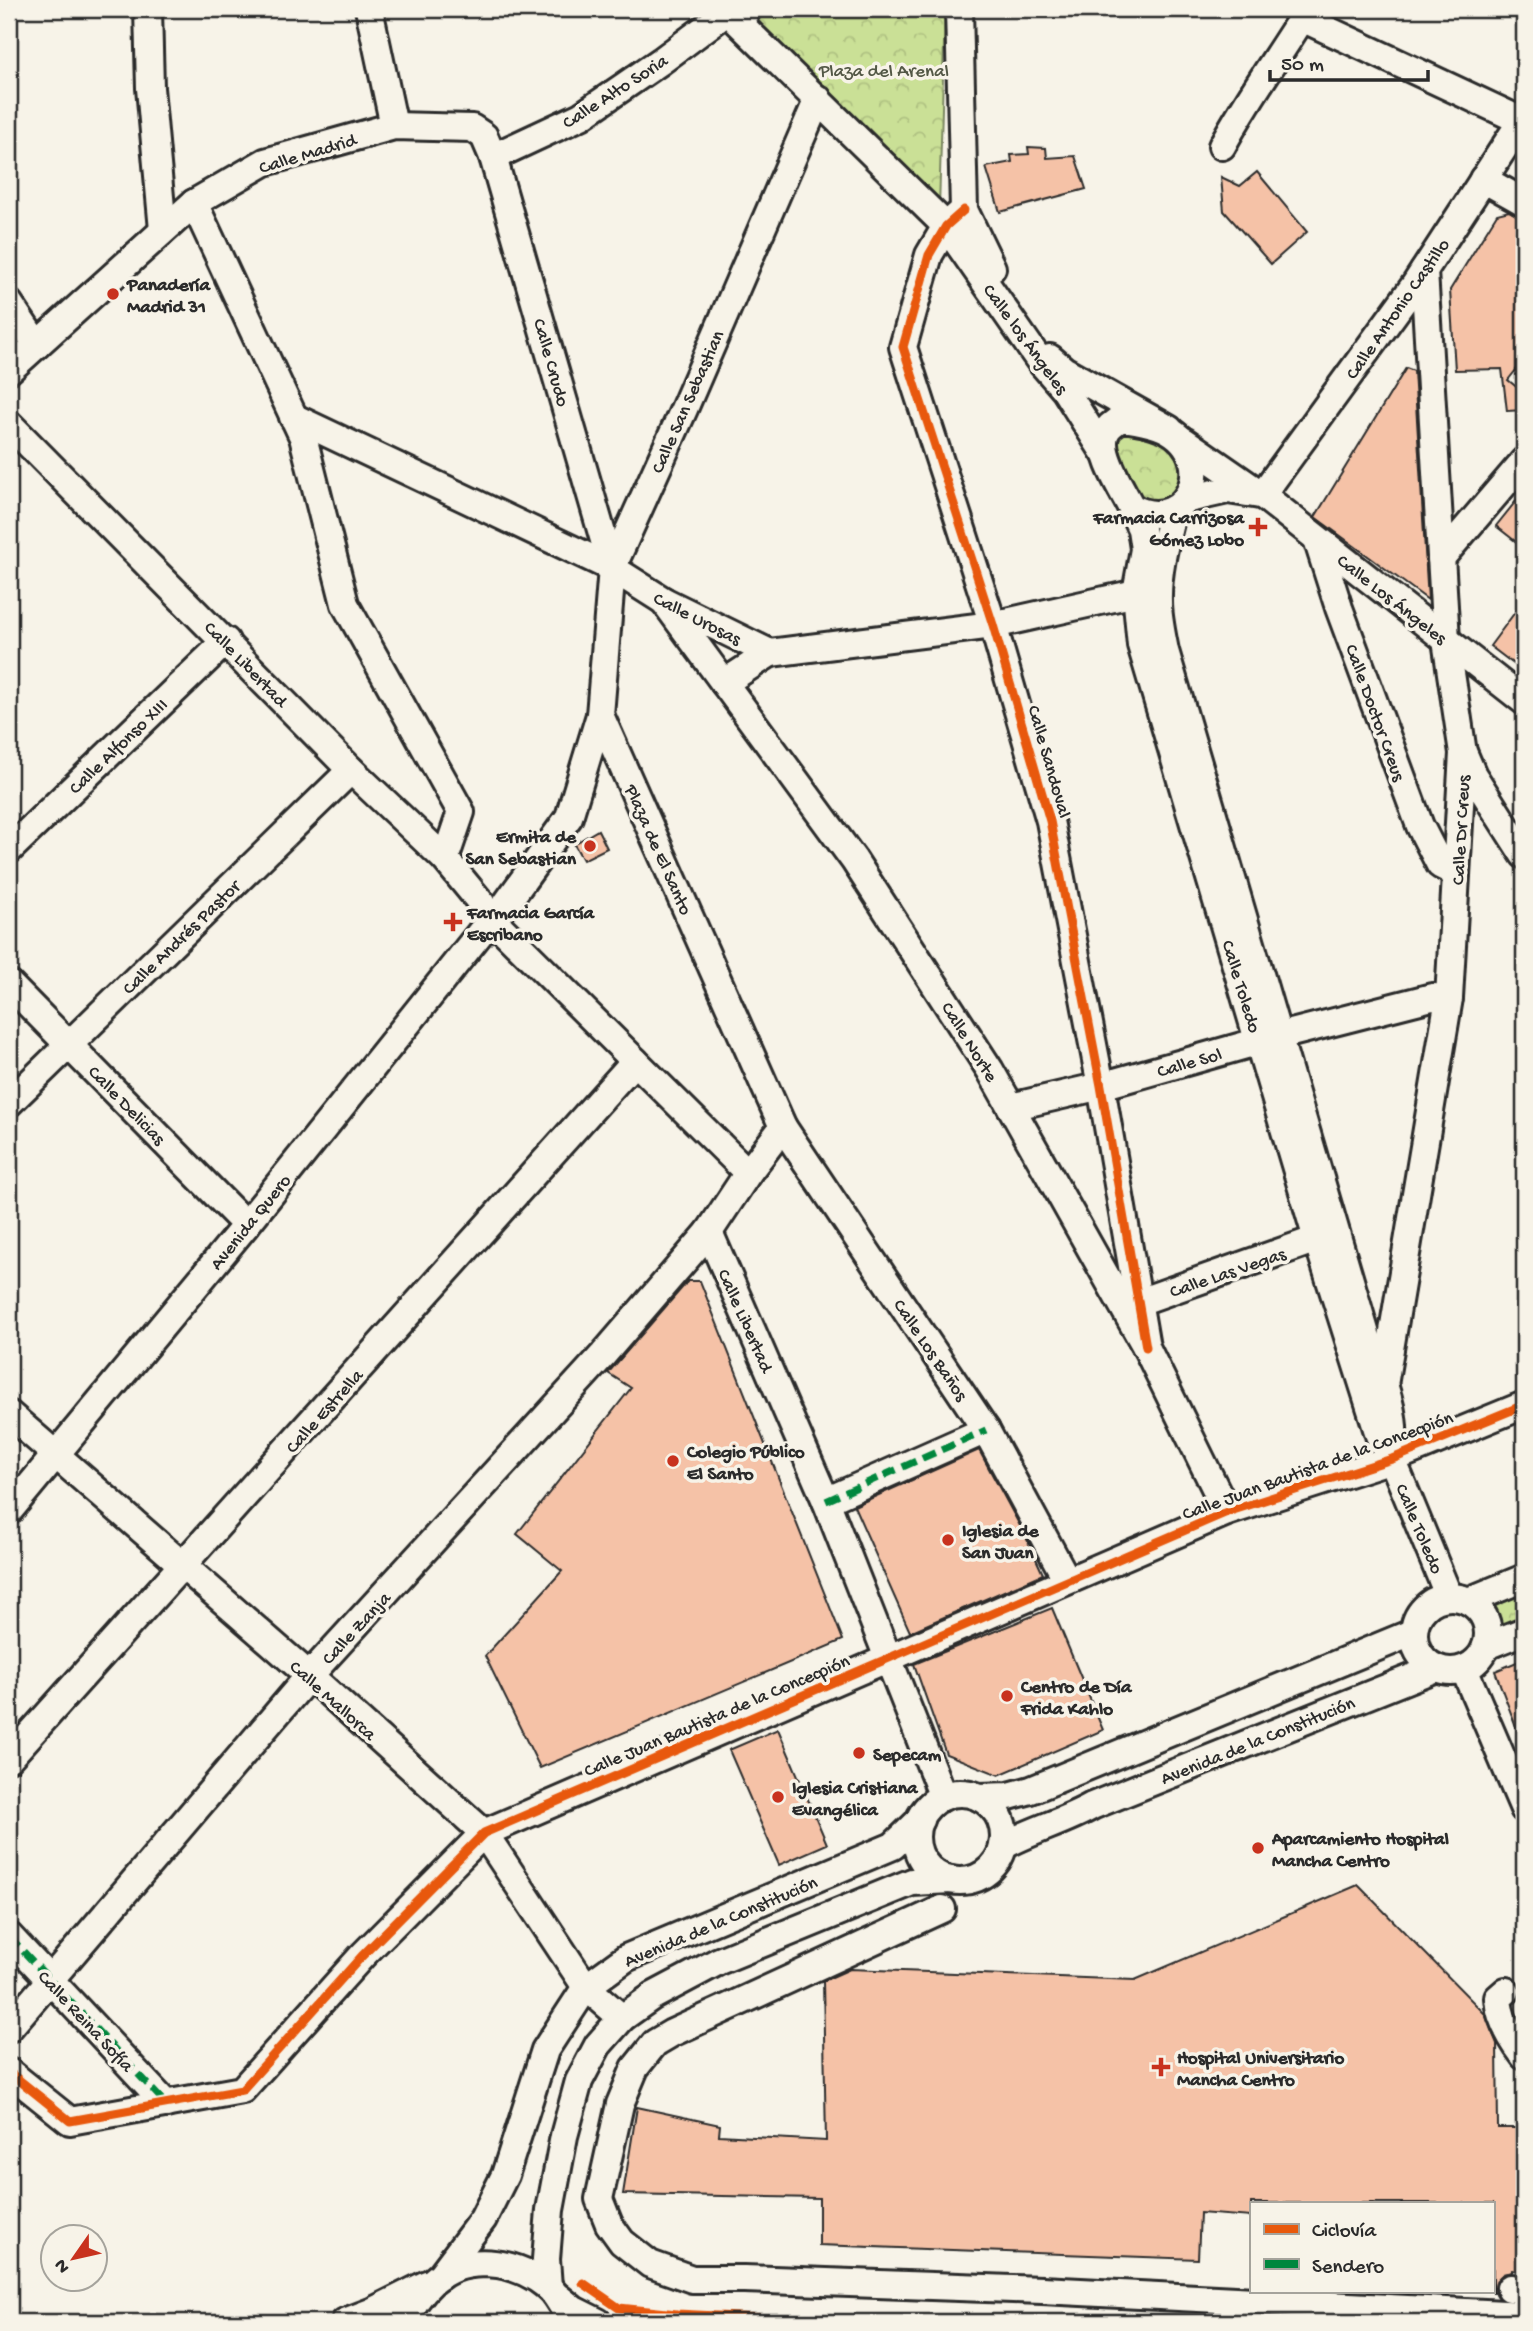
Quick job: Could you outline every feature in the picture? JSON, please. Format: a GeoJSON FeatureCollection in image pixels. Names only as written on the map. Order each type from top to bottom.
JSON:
{"type":"FeatureCollection","features":[{"type":"Feature","properties":{"kind":"street"},"geometry":{"type":"LineString","coordinates":[[148,9],[150,88],[163,230]]}},
{"type":"Feature","properties":{"kind":"street"},"geometry":{"type":"LineString","coordinates":[[369,9],[394,126]]}},
{"type":"Feature","properties":{"kind":"street"},"geometry":{"type":"LineString","coordinates":[[955,218],[959,9]]}},
{"type":"Feature","properties":{"kind":"street"},"geometry":{"type":"LineString","coordinates":[[735,13],[818,99],[955,218]]}},
{"type":"Feature","properties":{"kind":"street","name":"Calle Alto Soria"},"geometry":{"type":"LineString","coordinates":[[493,157],[581,116],[735,13]]}},
{"type":"Feature","properties":{"kind":"street"},"geometry":{"type":"LineString","coordinates":[[1222,146],[1245,103],[1266,75],[1302,13],[1523,119]]}},
{"type":"Feature","properties":{"kind":"street","name":"Calle San Sebastian"},"geometry":{"type":"LineString","coordinates":[[600,715],[612,568],[818,99]]}},
{"type":"Feature","properties":{"kind":"street","name":"Calle Antonio Castillo"},"geometry":{"type":"LineString","coordinates":[[1262,495],[1424,271],[1523,119]]}},
{"type":"Feature","properties":{"kind":"street","name":"Calle Madrid"},"geometry":{"type":"LineString","coordinates":[[9,370],[194,203],[265,162],[394,126],[472,128],[484,136],[493,157]]}},
{"type":"Feature","properties":{"kind":"street","name":"Calle Crudo"},"geometry":{"type":"LineString","coordinates":[[493,157],[612,568]]}},
{"type":"Feature","properties":{"kind":"street"},"geometry":{"type":"LineString","coordinates":[[1483,179],[1524,202]]}},
{"type":"Feature","properties":{"kind":"street"},"geometry":{"type":"LineString","coordinates":[[194,203],[303,437],[345,604],[461,812],[445,859]]}},
{"type":"Feature","properties":{"kind":"street","name":"Calle Los Ángeles"},"geometry":{"type":"LineString","coordinates":[[955,218],[1042,351],[1064,370],[1177,435],[1262,495],[1524,701]]}},
{"type":"Feature","properties":{"kind":"street","name":"Calle los Ángeles"},"geometry":{"type":"LineString","coordinates":[[955,218],[1040,360],[1065,390],[1104,452]]}},
{"type":"Feature","properties":{"kind":"street","name":"Calle Sandoval"},"geometry":{"type":"LineString","coordinates":[[955,218],[929,255],[903,347],[993,625],[1050,821],[1101,1086],[1136,1303],[1146,1347]]}},
{"type":"Feature","properties":{"kind":"street","name":"Calle Dr Creus"},"geometry":{"type":"LineString","coordinates":[[1384,1385],[1449,999],[1463,753],[1446,640],[1424,271]]}},
{"type":"Feature","properties":{"kind":"street"},"geometry":{"type":"LineString","coordinates":[[9,303],[37,345]]}},
{"type":"Feature","properties":{"kind":"street","name":"Calle Urosas"},"geometry":{"type":"LineString","coordinates":[[293,417],[612,568],[664,601],[770,653]]}},
{"type":"Feature","properties":{"kind":"street"},"geometry":{"type":"LineString","coordinates":[[1180,504],[1194,483],[1195,468],[1194,459],[1177,435],[1130,419],[1120,419],[1110,426],[1105,435],[1104,452],[1131,507],[1154,514],[1228,490],[1262,495]]}},
{"type":"Feature","properties":{"kind":"street","name":"Calle Libertad"},"geometry":{"type":"LineString","coordinates":[[9,424],[351,770],[445,859],[494,916],[748,1173]]}},
{"type":"Feature","properties":{"kind":"street"},"geometry":{"type":"LineString","coordinates":[[1441,558],[1524,461]]}},
{"type":"Feature","properties":{"kind":"street","name":"Calle Toledo"},"geometry":{"type":"LineString","coordinates":[[1180,504],[1163,548],[1159,585],[1158,602],[1165,651],[1270,1039],[1317,1239],[1379,1435],[1459,1599]]}},
{"type":"Feature","properties":{"kind":"street","name":"Calle Toledo"},"geometry":{"type":"LineString","coordinates":[[1131,507],[1141,529],[1144,549],[1136,593],[1141,645],[1384,1385],[1395,1429],[1392,1459]]}},
{"type":"Feature","properties":{"kind":"street","name":"Calle Doctor Creus"},"geometry":{"type":"LineString","coordinates":[[1317,539],[1357,660],[1420,826],[1440,865],[1456,873]]}},
{"type":"Feature","properties":{"kind":"street"},"geometry":{"type":"LineString","coordinates":[[724,682],[770,653],[993,625],[1136,593]]}},
{"type":"Feature","properties":{"kind":"street","name":"Calle Norte"},"geometry":{"type":"LineString","coordinates":[[664,601],[854,860],[990,1070],[1146,1347],[1227,1512]]}},
{"type":"Feature","properties":{"kind":"street","name":"Calle Alfonso XIII"},"geometry":{"type":"LineString","coordinates":[[9,850],[226,641]]}},
{"type":"Feature","properties":{"kind":"street"},"geometry":{"type":"LineString","coordinates":[[494,916],[569,817],[600,715]]}},
{"type":"Feature","properties":{"kind":"street","name":"Plaza de El Santo"},"geometry":{"type":"LineString","coordinates":[[600,715],[783,1126]]}},
{"type":"Feature","properties":{"kind":"street"},"geometry":{"type":"LineString","coordinates":[[1463,753],[1473,775],[1524,855]]}},
{"type":"Feature","properties":{"kind":"street","name":"Calle Andrés Pastor"},"geometry":{"type":"LineString","coordinates":[[9,1103],[351,770]]}},
{"type":"Feature","properties":{"kind":"street","name":"Avenida Quero"},"geometry":{"type":"LineString","coordinates":[[9,1511],[246,1225],[494,916]]}},
{"type":"Feature","properties":{"kind":"street","name":"Calle Delicias"},"geometry":{"type":"LineString","coordinates":[[9,984],[246,1225]]}},
{"type":"Feature","properties":{"kind":"street","name":"Calle Sol"},"geometry":{"type":"LineString","coordinates":[[1011,1107],[1101,1086],[1432,997],[1449,999]]}},
{"type":"Feature","properties":{"kind":"street","name":"Calle Estrella"},"geometry":{"type":"LineString","coordinates":[[9,1758],[635,1061]]}},
{"type":"Feature","properties":{"kind":"street"},"geometry":{"type":"LineString","coordinates":[[709,1232],[783,1126]]}},
{"type":"Feature","properties":{"kind":"street","name":"Calle Los Baños"},"geometry":{"type":"LineString","coordinates":[[783,1126],[986,1430],[1067,1580]]}},
{"type":"Feature","properties":{"kind":"street","name":"Calle Libertad"},"geometry":{"type":"LineString","coordinates":[[709,1232],[826,1502],[943,1797]]}},
{"type":"Feature","properties":{"kind":"street","name":"Calle Zanja"},"geometry":{"type":"LineString","coordinates":[[9,2028],[309,1676],[594,1365],[709,1232]]}},
{"type":"Feature","properties":{"kind":"street","name":"Calle Las Vegas"},"geometry":{"type":"LineString","coordinates":[[1136,1303],[1317,1239]]}},
{"type":"Feature","properties":{"kind":"street","name":"Calle Juan Bautista de la Concecpión"},"geometry":{"type":"LineString","coordinates":[[9,2072],[70,2121],[242,2090],[362,1956],[484,1833],[1227,1512],[1392,1459],[1524,1405]]}},
{"type":"Feature","properties":{"kind":"street","name":"Calle Mallorca"},"geometry":{"type":"LineString","coordinates":[[9,1414],[484,1833],[586,1986],[622,2018]]}},
{"type":"Feature","properties":{"kind":"street"},"geometry":{"type":"LineString","coordinates":[[826,1502],[986,1430]]}},
{"type":"Feature","properties":{"kind":"street"},"geometry":{"type":"LineString","coordinates":[[1459,1599],[1477,1607],[1487,1625],[1486,1646],[1474,1664],[1464,1669],[1445,1671],[1436,1668],[1419,1653],[1414,1632],[1423,1609],[1433,1601],[1459,1599],[1524,1578]]}},
{"type":"Feature","properties":{"kind":"street"},"geometry":{"type":"LineString","coordinates":[[1486,1646],[1524,1631]]}},
{"type":"Feature","properties":{"kind":"street","name":"Avenida de la Constitución"},"geometry":{"type":"LineString","coordinates":[[979,1797],[1009,1796],[1031,1790],[1414,1632]]}},
{"type":"Feature","properties":{"kind":"street","name":"Avenida de la Constitución"},"geometry":{"type":"LineString","coordinates":[[1003,1846],[1069,1819],[1092,1806],[1436,1668]]}},
{"type":"Feature","properties":{"kind":"street"},"geometry":{"type":"LineString","coordinates":[[1464,1669],[1524,1809]]}},
{"type":"Feature","properties":{"kind":"street"},"geometry":{"type":"LineString","coordinates":[[955,1794],[979,1797],[996,1813],[1002,1823],[1003,1846],[998,1859],[990,1870],[978,1878],[951,1880],[939,1875],[929,1868],[921,1857],[917,1845],[920,1820],[934,1802],[943,1797],[955,1794]]}},
{"type":"Feature","properties":{"kind":"street","name":"Avenida de la Constitución"},"geometry":{"type":"LineString","coordinates":[[404,2322],[414,2301],[436,2279],[483,2219],[500,2186],[523,2124],[545,2050],[586,1986],[626,1958],[893,1846],[920,1820]]}},
{"type":"Feature","properties":{"kind":"street","name":"Avenida de la Constitución"},"geometry":{"type":"LineString","coordinates":[[552,2292],[545,2259],[550,2210],[564,2136],[576,2092],[598,2045],[622,2018],[653,1996],[719,1961],[912,1882],[951,1880]]}},
{"type":"Feature","properties":{"kind":"street"},"geometry":{"type":"LineString","coordinates":[[942,1909],[655,2043],[635,2068],[620,2104],[599,2199],[609,2224],[622,2242],[650,2264],[692,2279],[744,2278],[1209,2298],[1524,2315]]}},
{"type":"Feature","properties":{"kind":"street","name":"Calle Reina Sofía"},"geometry":{"type":"LineString","coordinates":[[9,1936],[166,2104]]}},
{"type":"Feature","properties":{"kind":"street"},"geometry":{"type":"LineString","coordinates":[[1506,1991],[1498,1998],[1499,2010],[1515,2044],[1524,2056]]}},
{"type":"Feature","properties":{"kind":"street"},"geometry":{"type":"LineString","coordinates":[[345,2322],[372,2312],[467,2265],[496,2263],[524,2271],[574,2309],[598,2322]]}},
{"type":"Feature","properties":{"kind":"street"},"geometry":{"type":"LineString","coordinates":[[1209,2298],[1238,2282],[1250,2281]]}},
{"type":"Feature","properties":{"kind":"street"},"geometry":{"type":"LineString","coordinates":[[552,2292],[571,2322]]}},
{"type":"Feature","properties":{"kind":"green space","name":"Plaza del Arenal"},"geometry":{"type":"Polygon","coordinates":[[[758,9],[945,9],[939,208],[749,20],[758,9]]]}},
{"type":"Feature","properties":{"kind":"green space"},"geometry":{"type":"Polygon","coordinates":[[[1124,430],[1169,438],[1186,464],[1178,494],[1164,502],[1150,502],[1140,496],[1121,471],[1116,438],[1124,430]]]}},
{"type":"Feature","properties":{"kind":"green space"},"geometry":{"type":"Polygon","coordinates":[[[1524,1590],[1524,1620],[1498,1631],[1498,1620],[1486,1605],[1524,1590]]]}},
{"type":"Feature","properties":{"kind":"building"},"geometry":{"type":"Polygon","coordinates":[[[1028,147],[1046,148],[1047,158],[1075,156],[1086,189],[1000,212],[986,167],[1012,162],[1011,155],[1029,154],[1028,147]]]}},
{"type":"Feature","properties":{"kind":"building"},"geometry":{"type":"Polygon","coordinates":[[[1257,172],[1307,232],[1271,264],[1224,211],[1221,177],[1240,186],[1257,172]]]}},
{"type":"Feature","properties":{"kind":"building"},"geometry":{"type":"Polygon","coordinates":[[[1509,211],[1524,220],[1524,360],[1508,380],[1524,393],[1524,410],[1507,411],[1502,369],[1455,370],[1450,290],[1497,214],[1509,211]]]}},
{"type":"Feature","properties":{"kind":"building"},"geometry":{"type":"Polygon","coordinates":[[[1406,368],[1414,371],[1428,600],[1315,517],[1406,368]]]}},
{"type":"Feature","properties":{"kind":"building"},"geometry":{"type":"Polygon","coordinates":[[[1524,491],[1524,548],[1496,526],[1524,491]]]}},
{"type":"Feature","properties":{"kind":"building"},"geometry":{"type":"Polygon","coordinates":[[[1524,600],[1524,672],[1490,646],[1524,600]]]}},
{"type":"Feature","properties":{"kind":"building","name":"Ermita de San Sebastian"},"geometry":{"type":"Polygon","coordinates":[[[598,830],[607,848],[583,860],[574,844],[598,830]]]}},
{"type":"Feature","properties":{"kind":"building","name":"Colegio Público El Santo"},"geometry":{"type":"Polygon","coordinates":[[[688,1281],[700,1281],[843,1640],[540,1768],[485,1656],[562,1571],[517,1534],[631,1388],[608,1373],[688,1281]]]}},
{"type":"Feature","properties":{"kind":"building","name":"Iglesia de San Juan"},"geometry":{"type":"Polygon","coordinates":[[[979,1450],[1043,1574],[910,1632],[854,1506],[979,1450]]]}},
{"type":"Feature","properties":{"kind":"building","name":"Centro de Día Frida Kahlo"},"geometry":{"type":"Polygon","coordinates":[[[1052,1608],[1103,1730],[999,1775],[946,1754],[914,1664],[1052,1608]]]}},
{"type":"Feature","properties":{"kind":"building"},"geometry":{"type":"Polygon","coordinates":[[[1524,1659],[1524,1744],[1523,1745],[1495,1671],[1524,1659]]]}},
{"type":"Feature","properties":{"kind":"building","name":"Iglesia Cristiana Evangélica"},"geometry":{"type":"Polygon","coordinates":[[[778,1729],[827,1844],[779,1865],[729,1750],[778,1729]]]}},
{"type":"Feature","properties":{"kind":"building","name":"Hospital Universitario Mancha Centro"},"geometry":{"type":"Polygon","coordinates":[[[1358,1885],[1485,2014],[1497,2044],[1498,2128],[1524,2128],[1524,2271],[1512,2270],[1503,2274],[1497,2280],[1493,2293],[1494,2202],[1250,2202],[1250,2217],[1200,2213],[1198,2259],[819,2245],[819,2198],[623,2194],[637,2107],[720,2125],[719,2135],[826,2141],[823,1981],[850,1969],[1135,1980],[1358,1885]]]}},
{"type":"Feature","properties":{"kind":"marked path"},"geometry":{"type":"LineString","coordinates":[[826,1501],[986,1430]]}},
{"type":"Feature","properties":{"kind":"marked path"},"geometry":{"type":"LineString","coordinates":[[9,1936],[166,2104]]}},
{"type":"Feature","properties":{"kind":"cycle path"},"geometry":{"type":"LineString","coordinates":[[964,210],[946,226],[929,255],[903,347],[993,625],[1050,821],[1101,1086],[1146,1347]]}},
{"type":"Feature","properties":{"kind":"cycle path"},"geometry":{"type":"LineString","coordinates":[[9,2072],[70,2121],[242,2090],[362,1956],[484,1833],[1227,1512],[1392,1459],[1524,1405]]}},
{"type":"Feature","properties":{"kind":"cycle path"},"geometry":{"type":"LineString","coordinates":[[583,2283],[619,2308],[677,2314],[833,2322]]}},
{"type":"Feature","properties":{"kind":"place","name":"Panadería Madrid 31"},"geometry":{"type":"Point","coordinates":[113,294]}},
{"type":"Feature","properties":{"kind":"place","name":"Farmacia Carrizosa Gómez Lobo"},"geometry":{"type":"Point","coordinates":[1258,527]}},
{"type":"Feature","properties":{"kind":"place","name":"Ermita de San Sebastian"},"geometry":{"type":"Point","coordinates":[590,846]}},
{"type":"Feature","properties":{"kind":"place","name":"Farmacia García Escribano"},"geometry":{"type":"Point","coordinates":[453,922]}},
{"type":"Feature","properties":{"kind":"place","name":"Colegio Público El Santo"},"geometry":{"type":"Point","coordinates":[673,1461]}},
{"type":"Feature","properties":{"kind":"place","name":"Iglesia de San Juan"},"geometry":{"type":"Point","coordinates":[948,1540]}},
{"type":"Feature","properties":{"kind":"place","name":"Centro de Día Frida Kahlo"},"geometry":{"type":"Point","coordinates":[1007,1696]}},
{"type":"Feature","properties":{"kind":"place","name":"Sepecam"},"geometry":{"type":"Point","coordinates":[859,1753]}},
{"type":"Feature","properties":{"kind":"place","name":"Iglesia Cristiana Evangélica"},"geometry":{"type":"Point","coordinates":[778,1797]}},
{"type":"Feature","properties":{"kind":"place","name":"Aparcamiento Hospital Mancha Centro"},"geometry":{"type":"Point","coordinates":[1258,1848]}},
{"type":"Feature","properties":{"kind":"place","name":"Hospital Universitario Mancha Centro"},"geometry":{"type":"Point","coordinates":[1161,2067]}}]}
